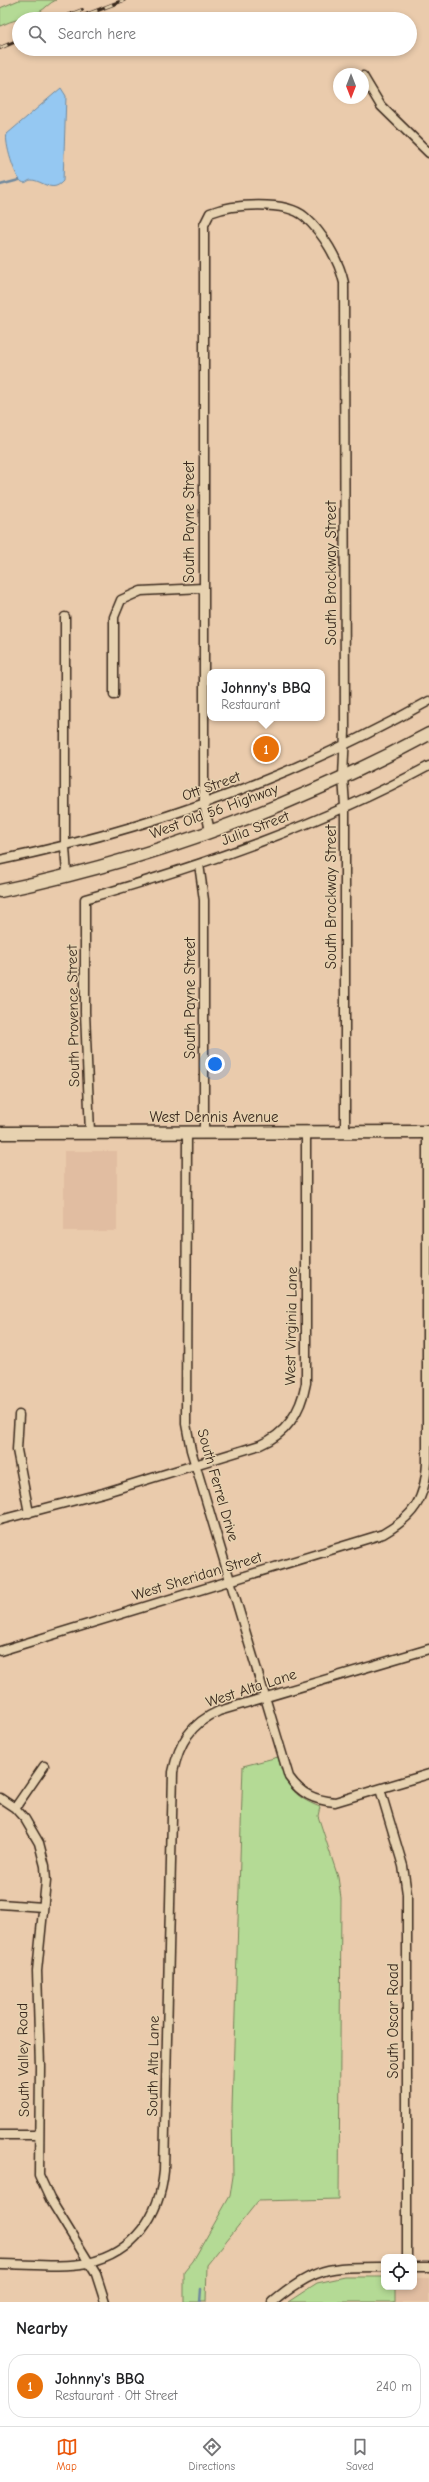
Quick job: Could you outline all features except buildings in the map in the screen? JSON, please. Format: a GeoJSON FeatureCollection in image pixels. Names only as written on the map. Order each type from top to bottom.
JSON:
{"type":"FeatureCollection","features":[{"type":"Feature","properties":{"kind":"main road","name":"West Old 56 Highway"},"geometry":{"type":"LineString","coordinates":[[0,891],[67,875],[128,858],[210,831],[277,806],[343,777],[429,734]]}},
{"type":"Feature","properties":{"kind":"main road","name":"West Dennis Avenue"},"geometry":{"type":"LineString","coordinates":[[0,1134],[428,1132]]}},
{"type":"Feature","properties":{"kind":"street"},"geometry":{"type":"LineString","coordinates":[[369,85],[381,106],[429,153]]}},
{"type":"Feature","properties":{"kind":"street","name":"South Brockway Street"},"geometry":{"type":"LineString","coordinates":[[210,214],[229,207],[243,206],[288,209],[305,216],[341,269],[345,298],[345,732],[343,748],[345,806],[344,1132]]}},
{"type":"Feature","properties":{"kind":"street","name":"South Payne Street"},"geometry":{"type":"LineString","coordinates":[[210,214],[204,225],[203,588],[204,804],[210,831]]}},
{"type":"Feature","properties":{"kind":"street"},"geometry":{"type":"LineString","coordinates":[[114,695],[114,616],[117,606],[122,600],[131,594],[150,590],[203,588]]}},
{"type":"Feature","properties":{"kind":"street"},"geometry":{"type":"LineString","coordinates":[[65,617],[65,847],[67,875]]}},
{"type":"Feature","properties":{"kind":"street","name":"Ott Street"},"geometry":{"type":"LineString","coordinates":[[0,860],[65,847],[204,804],[280,775],[343,748],[429,701]]}},
{"type":"Feature","properties":{"kind":"street","name":"Julia Street"},"geometry":{"type":"LineString","coordinates":[[85,899],[199,864],[280,834],[345,806],[429,766]]}},
{"type":"Feature","properties":{"kind":"street","name":"South Payne Street"},"geometry":{"type":"LineString","coordinates":[[199,864],[204,900],[204,1133]]}},
{"type":"Feature","properties":{"kind":"street","name":"South Provence Street"},"geometry":{"type":"LineString","coordinates":[[85,899],[84,1012],[90,1133]]}},
{"type":"Feature","properties":{"kind":"street","name":"West Sheridan Street"},"geometry":{"type":"LineString","coordinates":[[0,1651],[383,1534],[401,1524],[416,1507],[426,1479],[428,1132]]}},
{"type":"Feature","properties":{"kind":"street","name":"South Ferrel Drive"},"geometry":{"type":"LineString","coordinates":[[187,1133],[186,1424],[196,1464],[285,1764],[296,1787],[306,1795],[319,1801],[334,1802],[429,1774]]}},
{"type":"Feature","properties":{"kind":"street","name":"West Virginia Lane"},"geometry":{"type":"LineString","coordinates":[[0,1520],[29,1513],[196,1464],[268,1441],[291,1422],[304,1397],[306,1383],[306,1133]]}},
{"type":"Feature","properties":{"kind":"street"},"geometry":{"type":"LineString","coordinates":[[19,1415],[17,1450],[29,1513]]}},
{"type":"Feature","properties":{"kind":"street","name":"West Alta Lane"},"geometry":{"type":"LineString","coordinates":[[172,1834],[173,1772],[177,1753],[184,1739],[193,1727],[208,1716],[265,1697],[429,1649]]}},
{"type":"Feature","properties":{"kind":"street"},"geometry":{"type":"LineString","coordinates":[[15,1808],[44,1766]]}},
{"type":"Feature","properties":{"kind":"street","name":"South Oscar Road"},"geometry":{"type":"LineString","coordinates":[[380,1789],[403,1866],[407,1894],[407,2254]]}},
{"type":"Feature","properties":{"kind":"street","name":"South Valley Road"},"geometry":{"type":"LineString","coordinates":[[0,1798],[15,1808],[33,1831],[43,1857],[46,1881],[36,1978],[40,2066],[38,2135],[39,2175],[43,2186],[100,2282],[105,2302]]}},
{"type":"Feature","properties":{"kind":"street","name":"South Alta Lane"},"geometry":{"type":"LineString","coordinates":[[0,2264],[70,2265],[89,2263],[112,2254],[128,2243],[153,2217],[163,2184],[172,1834]]}},
{"type":"Feature","properties":{"kind":"street"},"geometry":{"type":"LineString","coordinates":[[0,1904],[43,1907]]}},
{"type":"Feature","properties":{"kind":"street"},"geometry":{"type":"LineString","coordinates":[[0,2135],[38,2135]]}},
{"type":"Feature","properties":{"kind":"street"},"geometry":{"type":"LineString","coordinates":[[273,2302],[300,2280],[324,2270],[381,2267]]}},
{"type":"Feature","properties":{"kind":"street"},"geometry":{"type":"LineString","coordinates":[[417,2267],[429,2267]]}},
{"type":"Feature","properties":{"kind":"shaded area"},"geometry":{"type":"Polygon","coordinates":[[[64,1151],[117,1151],[117,1231],[64,1231],[64,1151]]]}},
{"type":"Feature","properties":{"kind":"shaded area"},"geometry":{"type":"Polygon","coordinates":[[[417,2278],[429,2278],[429,2302],[395,2302],[395,2290],[417,2290],[417,2278]]]}},
{"type":"Feature","properties":{"kind":"green space"},"geometry":{"type":"Polygon","coordinates":[[[19,0],[56,0],[39,12],[12,12],[12,21],[0,26],[0,8],[19,0]]]}},
{"type":"Feature","properties":{"kind":"green space"},"geometry":{"type":"Polygon","coordinates":[[[278,1757],[287,1782],[297,1794],[310,1803],[320,1807],[318,1816],[338,1877],[341,1898],[339,2199],[258,2201],[207,2265],[206,2302],[184,2302],[184,2272],[193,2261],[230,2196],[233,2176],[232,2108],[243,1766],[278,1757]]]}},
{"type":"Feature","properties":{"kind":"green space"},"geometry":{"type":"Polygon","coordinates":[[[345,2277],[381,2277],[381,2290],[395,2290],[395,2302],[288,2302],[317,2283],[345,2277]]]}},
{"type":"Feature","properties":{"kind":"water"},"geometry":{"type":"Polygon","coordinates":[[[61,88],[66,96],[63,181],[59,185],[55,186],[31,180],[24,183],[16,174],[11,160],[6,138],[7,134],[61,88]]]}},
{"type":"Feature","properties":{"kind":"waterway"},"geometry":{"type":"LineString","coordinates":[[0,185],[19,180]]}},
{"type":"Feature","properties":{"kind":"waterway"},"geometry":{"type":"LineString","coordinates":[[200,2302],[201,2289]]}},
{"type":"Feature","properties":{"kind":"railway"},"geometry":{"type":"LineString","coordinates":[[93,12],[124,0]]}},
{"type":"Feature","properties":{"kind":"railway"},"geometry":{"type":"LineString","coordinates":[[77,12],[82,10]]}},
{"type":"Feature","properties":{"kind":"railway"},"geometry":{"type":"LineString","coordinates":[[0,48],[12,43]]}},
{"type":"Feature","properties":{"kind":"place","name":"Johnny's BBQ"},"geometry":{"type":"Point","coordinates":[266,749]}}]}
